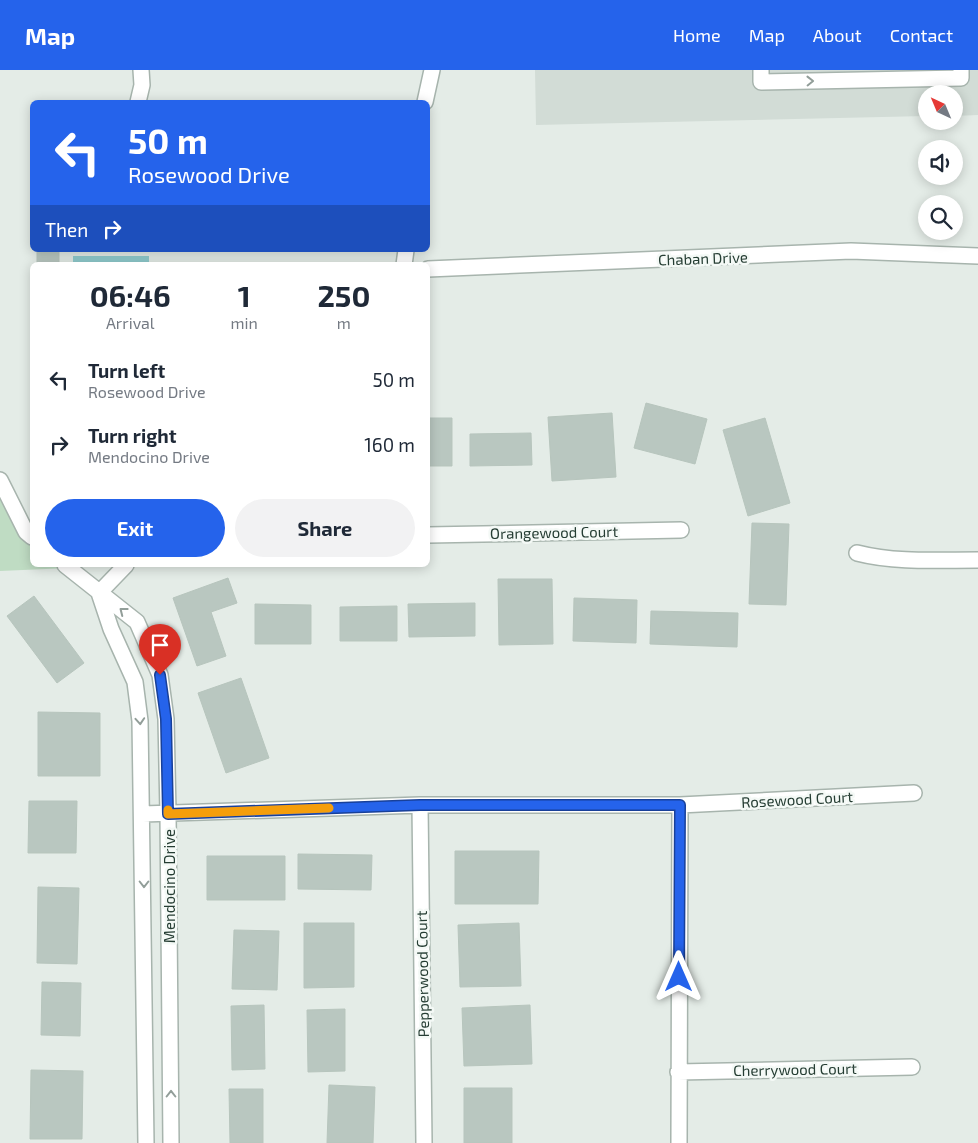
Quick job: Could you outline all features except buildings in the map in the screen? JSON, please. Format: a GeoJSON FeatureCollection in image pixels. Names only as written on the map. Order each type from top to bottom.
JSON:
{"type":"FeatureCollection","features":[{"type":"Feature","properties":{"kind":"street"},"geometry":{"type":"LineString","coordinates":[[138,100],[142,86],[140,70]]}},
{"type":"Feature","properties":{"kind":"street"},"geometry":{"type":"LineString","coordinates":[[425,100],[432,70]]}},
{"type":"Feature","properties":{"kind":"street"},"geometry":{"type":"LineString","coordinates":[[761,76],[961,78],[961,70]]}},
{"type":"Feature","properties":{"kind":"street","name":"Chaban Drive"},"geometry":{"type":"LineString","coordinates":[[430,269],[851,251],[978,256]]}},
{"type":"Feature","properties":{"kind":"street"},"geometry":{"type":"LineString","coordinates":[[0,480],[26,532],[30,535]]}},
{"type":"Feature","properties":{"kind":"street","name":"Orangewood Court"},"geometry":{"type":"LineString","coordinates":[[430,535],[681,530]]}},
{"type":"Feature","properties":{"kind":"street"},"geometry":{"type":"LineString","coordinates":[[857,553],[875,557],[978,560]]}},
{"type":"Feature","properties":{"kind":"street","name":"Mendocino Drive"},"geometry":{"type":"LineString","coordinates":[[68,567],[137,622],[160,675],[166,719],[171,1143]]}},
{"type":"Feature","properties":{"kind":"street"},"geometry":{"type":"LineString","coordinates":[[99,592],[124,567]]}},
{"type":"Feature","properties":{"kind":"street","name":"Mendocino Drive"},"geometry":{"type":"LineString","coordinates":[[99,592],[111,629],[136,682],[140,721],[143,814],[146,1143]]}},
{"type":"Feature","properties":{"kind":"street","name":"Rosewood Court"},"geometry":{"type":"LineString","coordinates":[[143,814],[420,805],[680,805],[914,793]]}},
{"type":"Feature","properties":{"kind":"street","name":"Pepperwood Court"},"geometry":{"type":"LineString","coordinates":[[420,805],[424,1143]]}},
{"type":"Feature","properties":{"kind":"street"},"geometry":{"type":"LineString","coordinates":[[679,1143],[680,805]]}},
{"type":"Feature","properties":{"kind":"street","name":"Cherrywood Court"},"geometry":{"type":"LineString","coordinates":[[678,1072],[912,1067]]}},
{"type":"Feature","properties":{"kind":"shaded area"},"geometry":{"type":"Polygon","coordinates":[[[535,70],[978,70],[978,115],[963,116],[963,85],[918,85],[918,116],[536,125],[535,70]]]}},
{"type":"Feature","properties":{"kind":"green space"},"geometry":{"type":"Polygon","coordinates":[[[0,480],[30,531],[30,567],[69,568],[0,571],[0,480]]]}},
{"type":"Feature","properties":{"kind":"water"},"geometry":{"type":"Polygon","coordinates":[[[73,256],[149,256],[149,262],[73,262],[73,256]]]}},
{"type":"Feature","properties":{"kind":"slow traffic"},"geometry":{"type":"LineString","coordinates":[[168,810],[168,814],[329,808]]}},
{"type":"Feature","properties":{"kind":"route"},"geometry":{"type":"LineString","coordinates":[[160,675],[166,719],[168,814],[420,805],[680,805],[679,977]]}}]}
